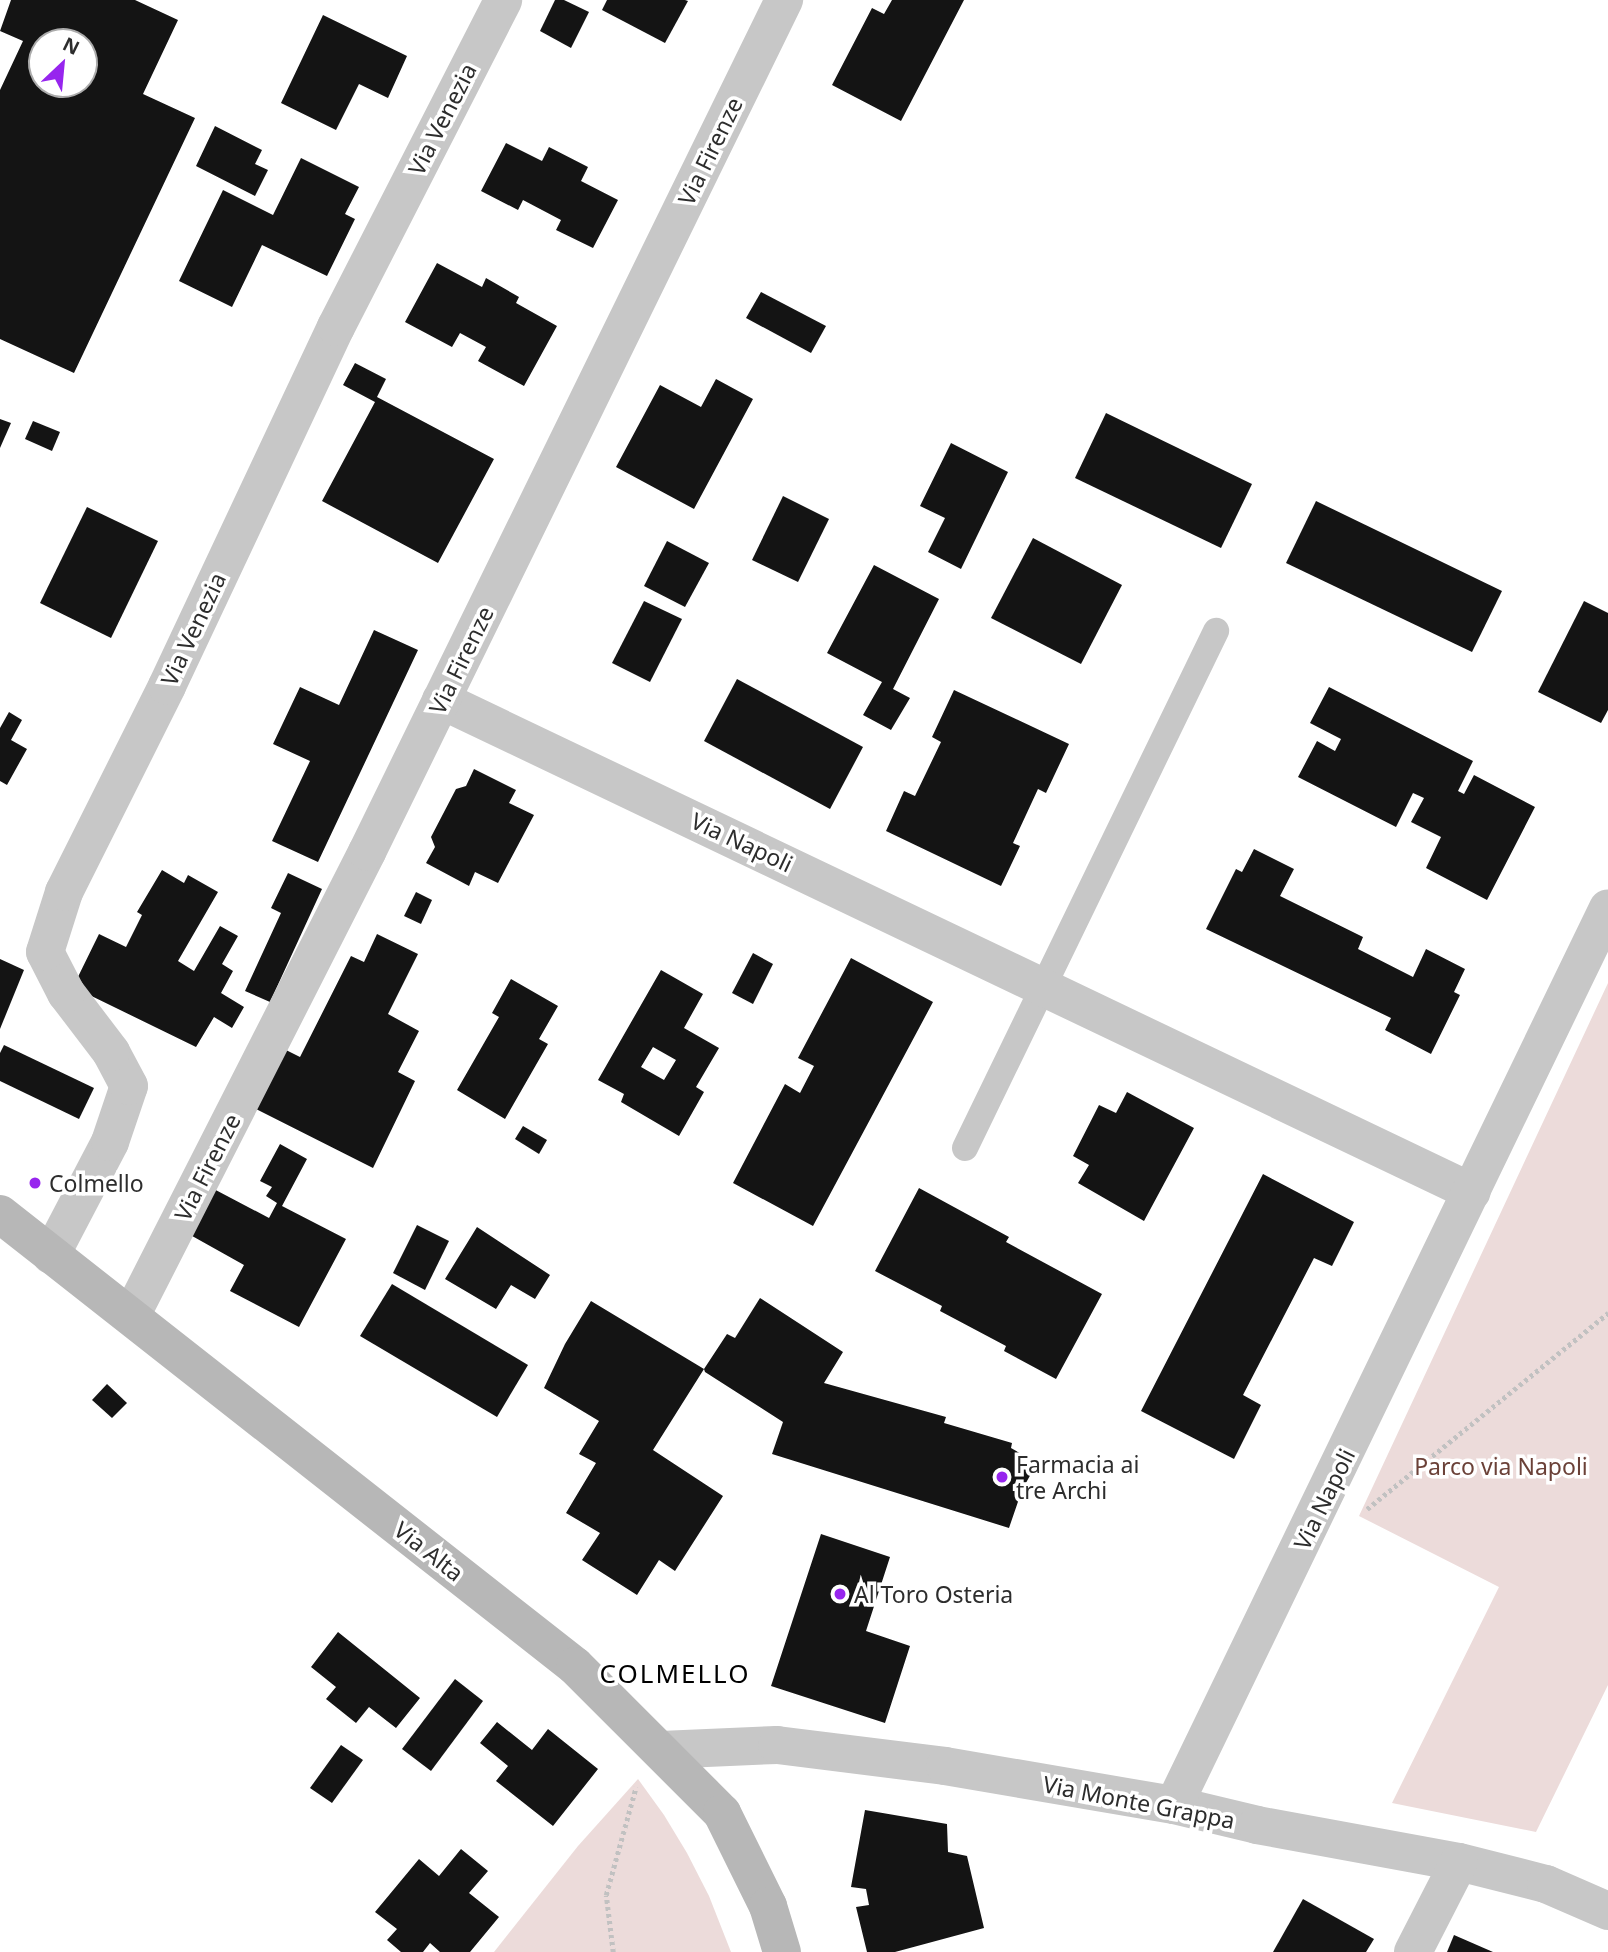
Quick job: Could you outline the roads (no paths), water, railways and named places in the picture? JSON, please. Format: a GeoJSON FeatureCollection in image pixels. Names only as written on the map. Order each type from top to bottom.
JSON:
{"type":"FeatureCollection","features":[{"type":"Feature","properties":{"kind":"main road","name":"Via Alta"},"geometry":{"type":"LineString","coordinates":[[0,1214],[575,1666],[650,1765],[722,1813],[768,1906],[782,1952]]}},
{"type":"Feature","properties":{"kind":"street","name":"Via Venezia"},"geometry":{"type":"LineString","coordinates":[[51,1255],[110,1142],[129,1086],[111,1052],[66,993],[45,953],[64,892],[166,686],[336,327],[503,0]]}},
{"type":"Feature","properties":{"kind":"street","name":"Via Firenze"},"geometry":{"type":"LineString","coordinates":[[131,1316],[441,700],[784,0]]}},
{"type":"Feature","properties":{"kind":"street","name":"Via Napoli"},"geometry":{"type":"LineString","coordinates":[[441,700],[1472,1192]]}},
{"type":"Feature","properties":{"kind":"street","name":"Via Napoli"},"geometry":{"type":"LineString","coordinates":[[1174,1805],[1608,908]]}},
{"type":"Feature","properties":{"kind":"street","name":"Via Monte Grappa"},"geometry":{"type":"LineString","coordinates":[[650,1765],[777,1745],[945,1766],[1174,1805],[1257,1825],[1459,1862],[1546,1884],[1608,1911]]}},
{"type":"Feature","properties":{"kind":"street"},"geometry":{"type":"LineString","coordinates":[[1413,1952],[1459,1862]]}},
{"type":"Feature","properties":{"kind":"lane"},"geometry":{"type":"LineString","coordinates":[[965,1148],[1216,631]]}},
{"type":"Feature","properties":{"kind":"place","name":"Colmello"},"geometry":{"type":"Point","coordinates":[35,1183]}},
{"type":"Feature","properties":{"kind":"place","name":"Farmacia ai tre Archi"},"geometry":{"type":"Point","coordinates":[1002,1477]}},
{"type":"Feature","properties":{"kind":"place","name":"Al Toro Osteria"},"geometry":{"type":"Point","coordinates":[840,1594]}},
{"type":"Feature","properties":{"kind":"district","name":"COLMELLO"},"geometry":{"type":"Point","coordinates":[675,1674]}},
{"type":"Feature","properties":{"kind":"park label","name":"Parco via Napoli"},"geometry":{"type":"Point","coordinates":[1501,1466]}}]}
